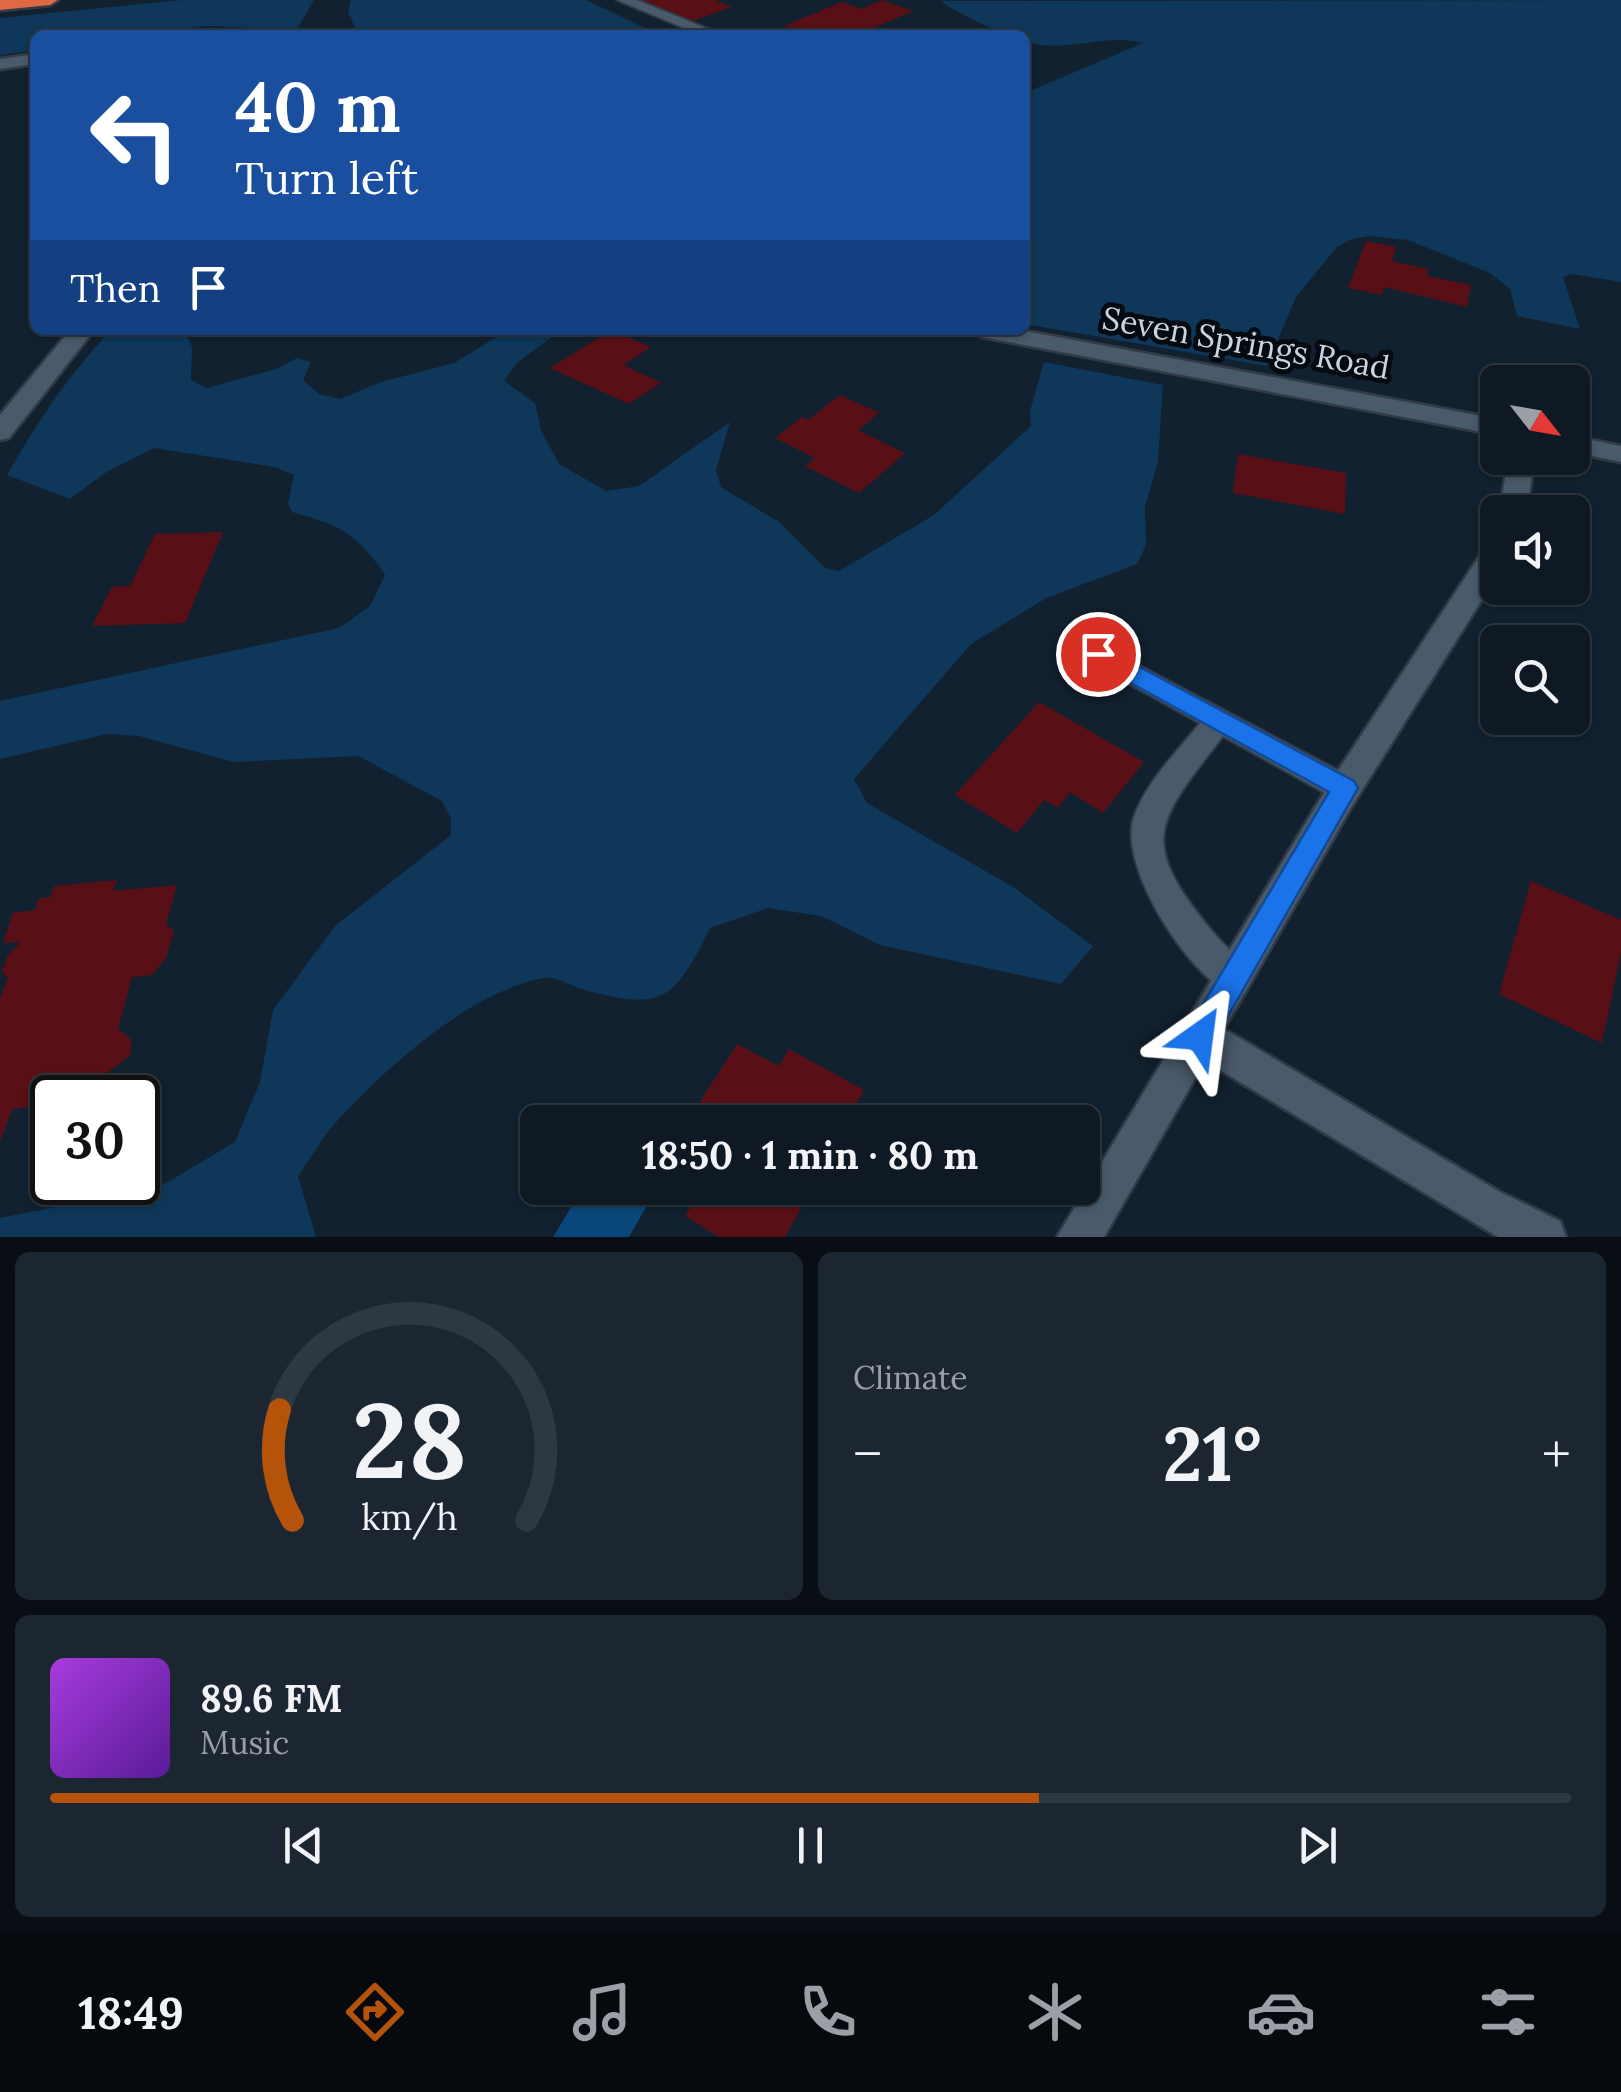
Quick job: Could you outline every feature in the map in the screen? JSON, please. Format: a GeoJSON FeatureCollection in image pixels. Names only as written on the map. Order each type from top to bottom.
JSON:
{"type":"FeatureCollection","features":[{"type":"Feature","properties":{"kind":"highway"},"geometry":{"type":"LineString","coordinates":[[0,5],[50,0]]}},
{"type":"Feature","properties":{"kind":"street"},"geometry":{"type":"LineString","coordinates":[[0,64],[30,60]]}},
{"type":"Feature","properties":{"kind":"street"},"geometry":{"type":"LineString","coordinates":[[0,432],[78,335]]}},
{"type":"Feature","properties":{"kind":"street","name":"Seven Springs Road"},"geometry":{"type":"LineString","coordinates":[[1009,335],[1480,424]]}},
{"type":"Feature","properties":{"kind":"street"},"geometry":{"type":"LineString","coordinates":[[1590,448],[1621,454]]}},
{"type":"Feature","properties":{"kind":"street"},"geometry":{"type":"LineString","coordinates":[[1080,1237],[1345,788],[1480,578]]}},
{"type":"Feature","properties":{"kind":"street"},"geometry":{"type":"LineString","coordinates":[[1200,1036],[1485,1207],[1544,1237]]}},
{"type":"Feature","properties":{"kind":"lane"},"geometry":{"type":"LineString","coordinates":[[624,0],[702,30]]}},
{"type":"Feature","properties":{"kind":"lane"},"geometry":{"type":"LineString","coordinates":[[1098,654],[1345,788]]}},
{"type":"Feature","properties":{"kind":"lane"},"geometry":{"type":"LineString","coordinates":[[1219,720],[1152,813],[1147,840],[1159,877],[1184,926],[1234,979]]}},
{"type":"Feature","properties":{"kind":"shaded area"},"geometry":{"type":"Polygon","coordinates":[[[182,0],[314,0],[298,28],[289,30],[209,26],[175,30],[30,30],[30,51],[0,55],[0,18],[182,0]]]}},
{"type":"Feature","properties":{"kind":"shaded area"},"geometry":{"type":"Polygon","coordinates":[[[351,0],[586,0],[649,30],[359,30],[348,12],[351,0]]]}},
{"type":"Feature","properties":{"kind":"shaded area"},"geometry":{"type":"Polygon","coordinates":[[[1621,0],[1621,282],[1572,274],[1563,277],[1580,329],[1517,316],[1510,289],[1490,273],[1408,240],[1369,236],[1337,247],[1296,297],[1267,366],[1030,325],[1030,91],[1143,43],[1113,40],[1040,45],[1030,42],[1030,30],[998,30],[940,1],[1621,0]]]}},
{"type":"Feature","properties":{"kind":"shaded area"},"geometry":{"type":"Polygon","coordinates":[[[107,335],[186,335],[192,347],[191,380],[207,388],[276,369],[297,358],[311,362],[303,380],[319,394],[340,399],[381,382],[454,363],[500,335],[554,335],[517,363],[504,381],[535,403],[541,430],[559,464],[606,491],[639,486],[730,422],[716,470],[721,487],[779,522],[825,568],[839,571],[934,515],[1031,426],[1030,411],[1044,362],[1163,385],[1158,461],[1145,507],[1146,545],[1137,564],[1046,598],[971,644],[854,779],[867,803],[1013,887],[1093,946],[1061,984],[880,945],[821,916],[768,908],[710,928],[686,972],[662,995],[648,999],[608,996],[544,978],[488,998],[432,1034],[338,1120],[298,1176],[316,1237],[0,1237],[0,1218],[65,1205],[160,1205],[160,1186],[235,1142],[260,1082],[273,1010],[335,926],[451,835],[451,819],[442,801],[358,756],[233,762],[139,736],[107,734],[0,759],[0,701],[339,628],[370,606],[385,575],[366,550],[346,533],[292,512],[288,504],[294,475],[275,467],[154,448],[105,473],[70,499],[7,475],[54,399],[107,335]]]}},
{"type":"Feature","properties":{"kind":"shaded area"},"geometry":{"type":"Polygon","coordinates":[[[573,1205],[647,1205],[629,1237],[553,1237],[573,1205]]]}},
{"type":"Feature","properties":{"kind":"building"},"geometry":{"type":"Polygon","coordinates":[[[641,0],[715,0],[732,7],[693,21],[641,0]]]}},
{"type":"Feature","properties":{"kind":"building"},"geometry":{"type":"Polygon","coordinates":[[[882,0],[913,11],[869,30],[794,30],[784,26],[842,2],[862,9],[882,0]]]}},
{"type":"Feature","properties":{"kind":"building"},"geometry":{"type":"Polygon","coordinates":[[[1366,241],[1396,247],[1392,261],[1428,269],[1427,276],[1471,285],[1467,307],[1384,287],[1382,295],[1348,288],[1366,241]]]}},
{"type":"Feature","properties":{"kind":"building"},"geometry":{"type":"Polygon","coordinates":[[[603,335],[623,335],[651,347],[624,365],[661,383],[629,404],[550,368],[603,335]]]}},
{"type":"Feature","properties":{"kind":"building"},"geometry":{"type":"Polygon","coordinates":[[[840,395],[879,413],[858,430],[905,453],[859,493],[805,466],[815,458],[775,438],[802,417],[808,420],[840,395]]]}},
{"type":"Feature","properties":{"kind":"building"},"geometry":{"type":"Polygon","coordinates":[[[1238,454],[1346,473],[1345,514],[1233,493],[1238,454]]]}},
{"type":"Feature","properties":{"kind":"building"},"geometry":{"type":"Polygon","coordinates":[[[223,532],[185,623],[92,626],[112,587],[130,586],[155,534],[223,532]]]}},
{"type":"Feature","properties":{"kind":"building"},"geometry":{"type":"Polygon","coordinates":[[[1039,702],[1144,762],[1103,813],[1070,792],[1058,808],[1044,800],[1017,833],[955,795],[1039,702]]]}},
{"type":"Feature","properties":{"kind":"building"},"geometry":{"type":"Polygon","coordinates":[[[117,880],[113,891],[177,885],[166,924],[174,932],[166,958],[152,975],[132,977],[118,1029],[132,1040],[130,1056],[104,1075],[30,1075],[30,1107],[12,1109],[0,1142],[0,999],[8,977],[2,972],[7,956],[21,942],[3,943],[13,913],[35,910],[39,898],[51,897],[54,886],[117,880]]]}},
{"type":"Feature","properties":{"kind":"building"},"geometry":{"type":"Polygon","coordinates":[[[1531,881],[1621,920],[1621,952],[1602,1043],[1499,994],[1531,881]]]}},
{"type":"Feature","properties":{"kind":"building"},"geometry":{"type":"Polygon","coordinates":[[[737,1044],[779,1066],[789,1049],[864,1090],[856,1105],[698,1105],[737,1044]]]}},
{"type":"Feature","properties":{"kind":"building"},"geometry":{"type":"Polygon","coordinates":[[[692,1205],[803,1205],[785,1237],[719,1237],[685,1216],[692,1205]]]}},
{"type":"Feature","properties":{"kind":"route"},"geometry":{"type":"LineString","coordinates":[[1098,654],[1345,788],[1200,1036]]}}]}
